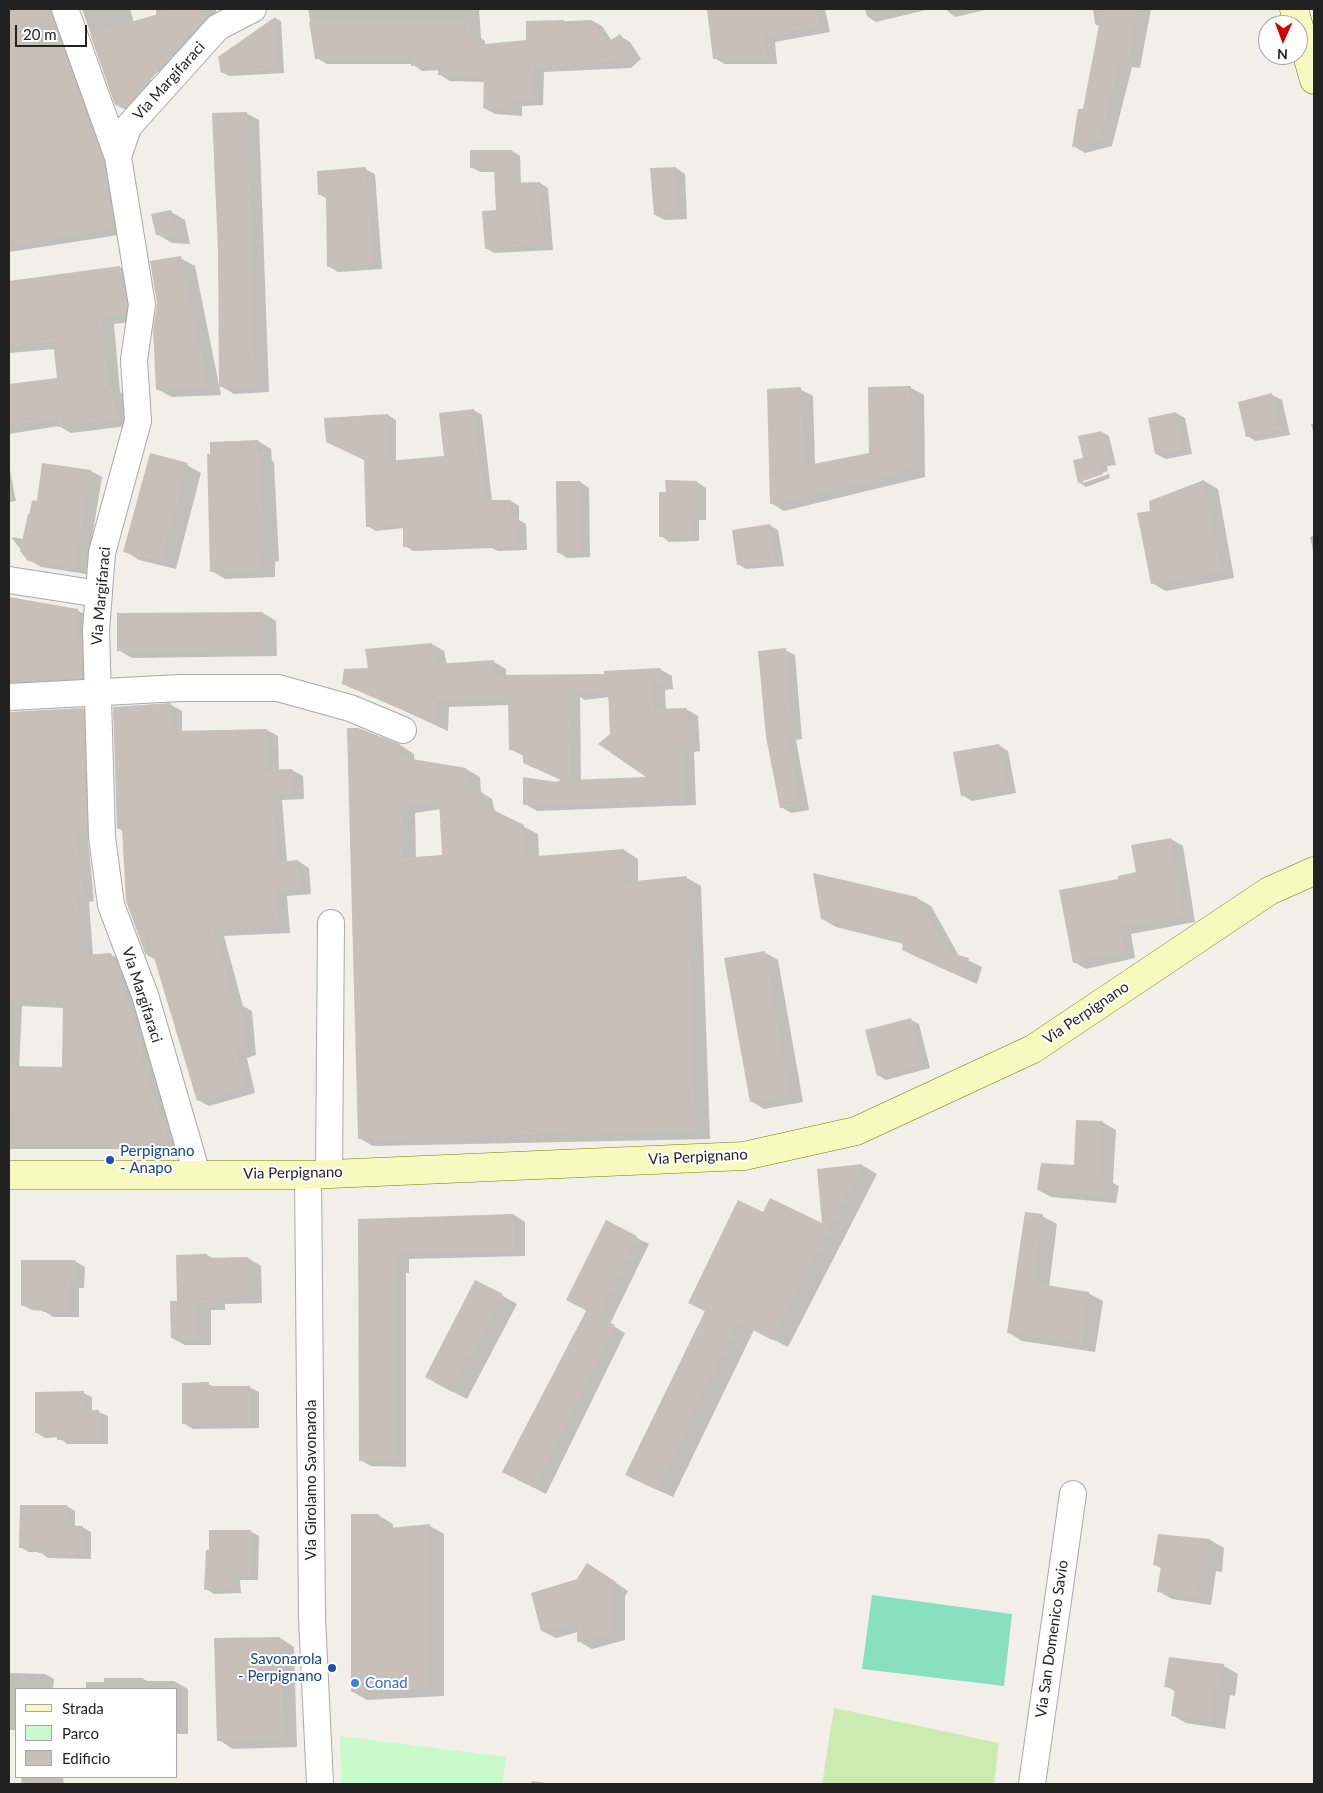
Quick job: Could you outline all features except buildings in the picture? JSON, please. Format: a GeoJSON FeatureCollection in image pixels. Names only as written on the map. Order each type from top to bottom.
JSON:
{"type":"FeatureCollection","features":[{"type":"Feature","properties":{"kind":"street"},"geometry":{"type":"LineString","coordinates":[[65,9],[118,157]]}},
{"type":"Feature","properties":{"kind":"street","name":"Via Margifaraci"},"geometry":{"type":"LineString","coordinates":[[197,1174],[144,995],[111,905],[102,837],[96,630],[102,552],[138,421],[134,360],[142,305],[118,157],[128,127],[218,27],[253,9]]}},
{"type":"Feature","properties":{"kind":"street"},"geometry":{"type":"LineString","coordinates":[[1294,9],[1314,80]]}},
{"type":"Feature","properties":{"kind":"street"},"geometry":{"type":"LineString","coordinates":[[9,580],[99,594]]}},
{"type":"Feature","properties":{"kind":"street"},"geometry":{"type":"LineString","coordinates":[[9,697],[180,688],[278,688],[350,708],[403,730]]}},
{"type":"Feature","properties":{"kind":"street","name":"Via Perpignano"},"geometry":{"type":"LineString","coordinates":[[9,1175],[319,1174],[744,1156],[856,1131],[1033,1049],[1269,891],[1314,871]]}},
{"type":"Feature","properties":{"kind":"street","name":"Via Girolamo Savonarola"},"geometry":{"type":"LineString","coordinates":[[320,1784],[312,1618],[319,1174],[331,923]]}},
{"type":"Feature","properties":{"kind":"street","name":"Via San Domenico Savio"},"geometry":{"type":"LineString","coordinates":[[1032,1784],[1072,1494]]}},
{"type":"Feature","properties":{"kind":"green space"},"geometry":{"type":"Polygon","coordinates":[[[872,1595],[1012,1614],[1004,1686],[862,1669],[872,1595]]]}},
{"type":"Feature","properties":{"kind":"green space"},"geometry":{"type":"Polygon","coordinates":[[[834,1708],[999,1743],[994,1784],[822,1784],[834,1708]]]}},
{"type":"Feature","properties":{"kind":"green space"},"geometry":{"type":"Polygon","coordinates":[[[340,1736],[506,1757],[502,1784],[341,1784],[340,1736]]]}},
{"type":"Feature","properties":{"kind":"place","name":"Perpignano - Anapo"},"geometry":{"type":"Point","coordinates":[110,1160]}},
{"type":"Feature","properties":{"kind":"place","name":"Savonarola - Perpignano"},"geometry":{"type":"Point","coordinates":[332,1668]}},
{"type":"Feature","properties":{"kind":"place","name":"Conad"},"geometry":{"type":"Point","coordinates":[355,1683]}}]}
